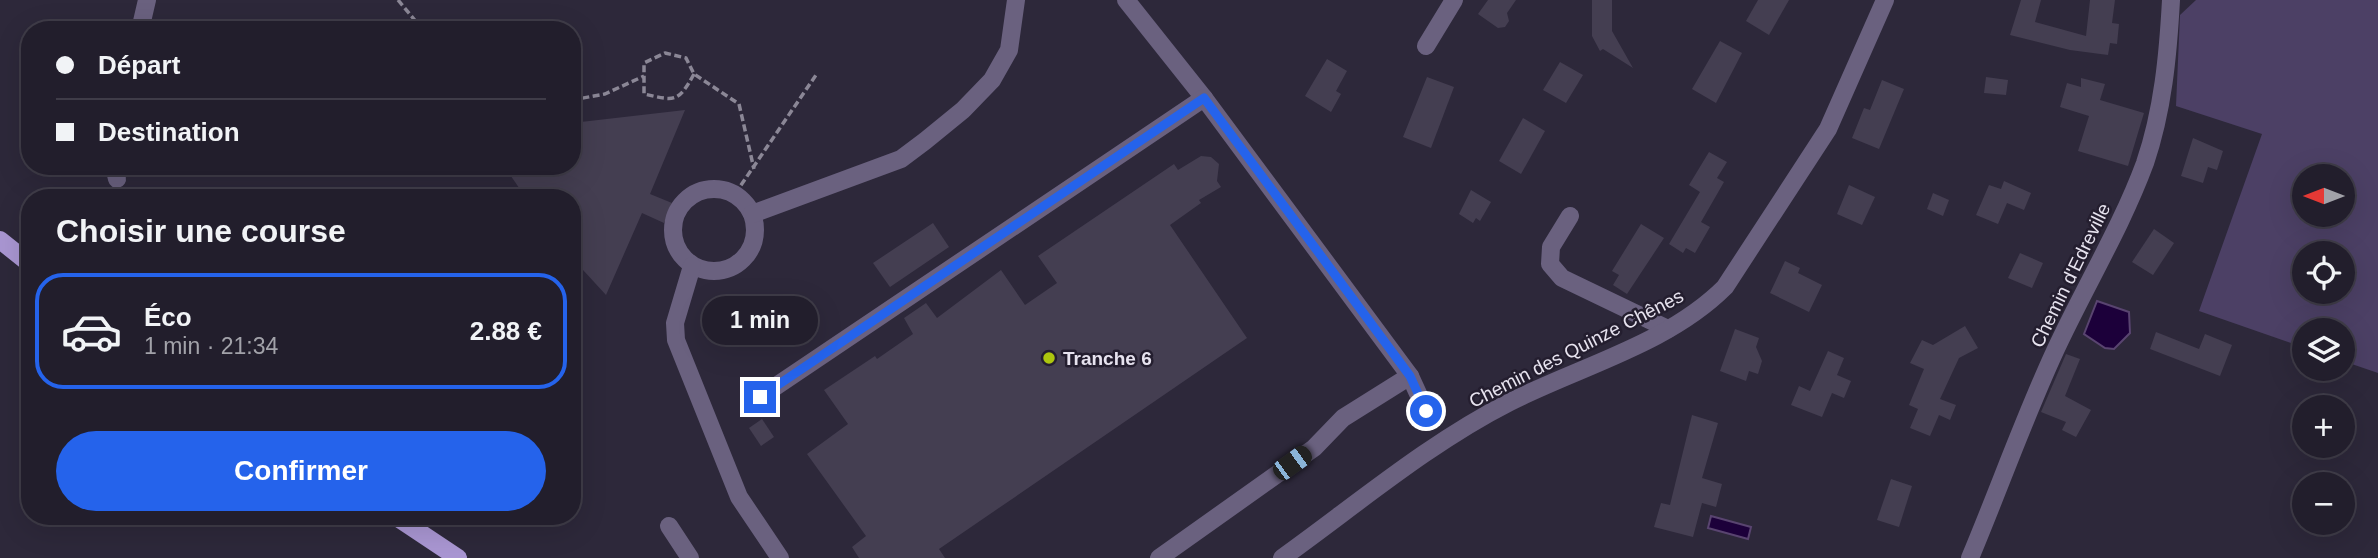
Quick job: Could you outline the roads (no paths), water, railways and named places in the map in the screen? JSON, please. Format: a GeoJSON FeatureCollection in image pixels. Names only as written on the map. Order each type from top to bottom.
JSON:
{"type":"FeatureCollection","features":[{"type":"Feature","properties":{"kind":"main road"},"geometry":{"type":"LineString","coordinates":[[0,240],[21,257]]}},
{"type":"Feature","properties":{"kind":"main road"},"geometry":{"type":"LineString","coordinates":[[408,525],[458,558]]}},
{"type":"Feature","properties":{"kind":"street"},"geometry":{"type":"LineString","coordinates":[[142,21],[147,0]]}},
{"type":"Feature","properties":{"kind":"street"},"geometry":{"type":"LineString","coordinates":[[752,214],[901,159],[925,141],[963,110],[992,80],[1009,50],[1016,0]]}},
{"type":"Feature","properties":{"kind":"street"},"geometry":{"type":"LineString","coordinates":[[1126,0],[1204,98],[1410,376],[1426,411]]}},
{"type":"Feature","properties":{"kind":"street"},"geometry":{"type":"LineString","coordinates":[[1426,46],[1454,0]]}},
{"type":"Feature","properties":{"kind":"street","name":"Chemin d'Edreville"},"geometry":{"type":"LineString","coordinates":[[1970,558],[2055,351],[2128,203],[2145,162],[2158,115],[2167,62],[2171,0]]}},
{"type":"Feature","properties":{"kind":"street","name":"Chemin des Quinze Chênes"},"geometry":{"type":"LineString","coordinates":[[1282,558],[1438,445],[1509,402],[1668,329],[1708,303],[1725,287],[1828,129],[1881,2]]}},
{"type":"Feature","properties":{"kind":"street"},"geometry":{"type":"LineString","coordinates":[[760,397],[1204,98]]}},
{"type":"Feature","properties":{"kind":"street"},"geometry":{"type":"LineString","coordinates":[[719,189],[736,194],[752,214],[755,236],[752,247],[741,262],[725,271],[708,272],[692,266],[676,248],[672,235],[677,210],[701,190],[719,189]]}},
{"type":"Feature","properties":{"kind":"street"},"geometry":{"type":"LineString","coordinates":[[1570,216],[1551,247],[1550,264],[1562,278],[1668,329]]}},
{"type":"Feature","properties":{"kind":"street"},"geometry":{"type":"LineString","coordinates":[[692,266],[675,323],[676,340],[739,498],[780,558]]}},
{"type":"Feature","properties":{"kind":"street"},"geometry":{"type":"LineString","coordinates":[[1159,558],[1314,448],[1343,418],[1410,376]]}},
{"type":"Feature","properties":{"kind":"street"},"geometry":{"type":"LineString","coordinates":[[669,526],[690,558]]}},
{"type":"Feature","properties":{"kind":"place","name":"Tranche 6"},"geometry":{"type":"Point","coordinates":[1049,358]}}]}
